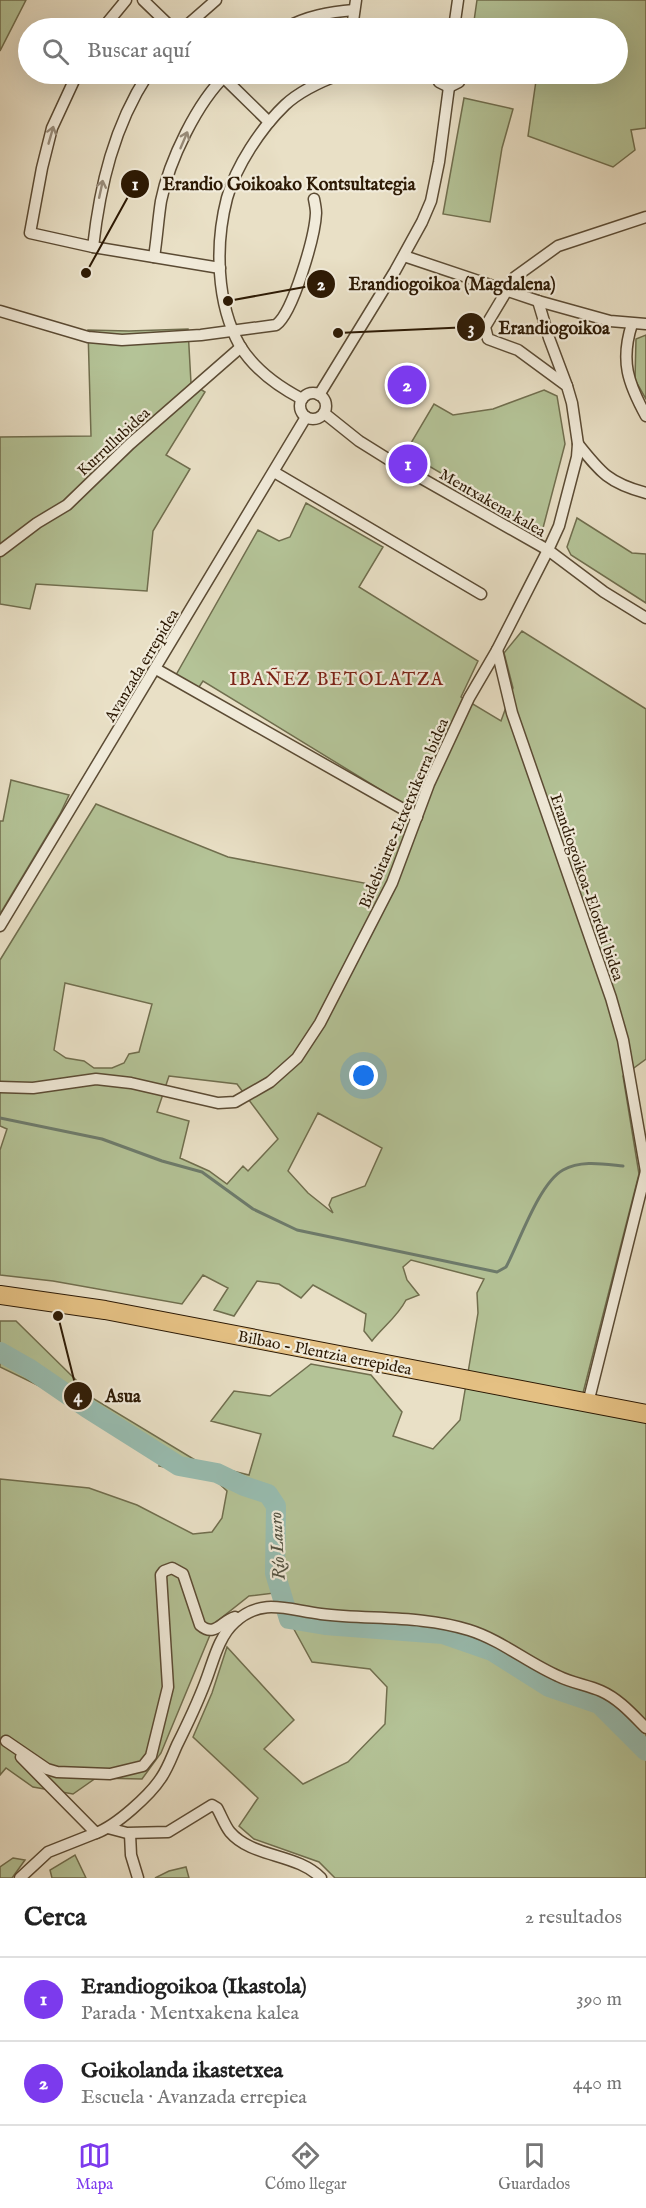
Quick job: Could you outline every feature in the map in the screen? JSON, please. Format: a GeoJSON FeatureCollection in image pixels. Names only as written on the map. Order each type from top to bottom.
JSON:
{"type":"FeatureCollection","features":[{"type":"Feature","properties":{"kind":"main road","name":"Bilbao - Plentzia errepidea"},"geometry":{"type":"LineString","coordinates":[[1,1295],[105,1310],[646,1414]]}},
{"type":"Feature","properties":{"kind":"street"},"geometry":{"type":"LineString","coordinates":[[111,18],[126,0]]}},
{"type":"Feature","properties":{"kind":"street"},"geometry":{"type":"LineString","coordinates":[[143,0],[162,18]]}},
{"type":"Feature","properties":{"kind":"street"},"geometry":{"type":"LineString","coordinates":[[195,18],[216,0]]}},
{"type":"Feature","properties":{"kind":"street"},"geometry":{"type":"LineString","coordinates":[[455,18],[458,0]]}},
{"type":"Feature","properties":{"kind":"street"},"geometry":{"type":"LineString","coordinates":[[307,18],[355,5]]}},
{"type":"Feature","properties":{"kind":"street"},"geometry":{"type":"LineString","coordinates":[[72,84],[52,128],[30,233],[93,247],[220,268]]}},
{"type":"Feature","properties":{"kind":"street"},"geometry":{"type":"LineString","coordinates":[[93,247],[100,191],[114,142],[142,84]]}},
{"type":"Feature","properties":{"kind":"street"},"geometry":{"type":"LineString","coordinates":[[154,257],[162,199],[172,168],[189,126],[217,84]]}},
{"type":"Feature","properties":{"kind":"street"},"geometry":{"type":"LineString","coordinates":[[232,84],[269,122]]}},
{"type":"Feature","properties":{"kind":"street"},"geometry":{"type":"LineString","coordinates":[[302,399],[276,385],[262,373],[241,347],[233,331],[227,312],[220,268],[221,234],[228,196],[248,153],[269,122],[286,104],[318,84]]}},
{"type":"Feature","properties":{"kind":"street"},"geometry":{"type":"LineString","coordinates":[[443,84],[449,87]]}},
{"type":"Feature","properties":{"kind":"street"},"geometry":{"type":"LineString","coordinates":[[449,87],[455,84]]}},
{"type":"Feature","properties":{"kind":"street"},"geometry":{"type":"LineString","coordinates":[[319,395],[404,256],[422,222],[430,201],[439,162],[449,87]]}},
{"type":"Feature","properties":{"kind":"street"},"geometry":{"type":"LineString","coordinates":[[0,311],[88,337],[122,340],[233,331],[276,325],[282,321],[292,301],[304,265],[316,213],[314,199]]}},
{"type":"Feature","properties":{"kind":"street"},"geometry":{"type":"LineString","coordinates":[[567,386],[518,350],[488,339],[485,327],[515,277],[558,246],[646,217]]}},
{"type":"Feature","properties":{"kind":"street"},"geometry":{"type":"LineString","coordinates":[[404,256],[538,301],[610,321],[646,324]]}},
{"type":"Feature","properties":{"kind":"street"},"geometry":{"type":"LineString","coordinates":[[538,301],[572,403],[578,444],[601,473],[614,481],[646,493]]}},
{"type":"Feature","properties":{"kind":"street"},"geometry":{"type":"LineString","coordinates":[[632,324],[626,366],[632,389],[646,416]]}},
{"type":"Feature","properties":{"kind":"street","name":"Kurrullubidea"},"geometry":{"type":"LineString","coordinates":[[0,552],[37,523],[67,505],[130,444],[241,347]]}},
{"type":"Feature","properties":{"kind":"street"},"geometry":{"type":"LineString","coordinates":[[312,393],[319,395],[326,405],[324,413],[314,420],[306,417],[301,411],[302,399],[312,393]]}},
{"type":"Feature","properties":{"kind":"street","name":"Mentxakena kalea"},"geometry":{"type":"LineString","coordinates":[[324,413],[359,441],[391,461],[549,550],[604,591],[646,618]]}},
{"type":"Feature","properties":{"kind":"street","name":"Avanzada errepidea"},"geometry":{"type":"LineString","coordinates":[[0,927],[306,417]]}},
{"type":"Feature","properties":{"kind":"street","name":"Bidebitarte-Etxetxikerra bidea"},"geometry":{"type":"LineString","coordinates":[[0,1087],[33,1088],[96,1079],[131,1083],[226,1103],[235,1102],[270,1082],[297,1058],[320,1023],[392,883],[429,784],[469,698],[497,650],[549,550],[559,526],[577,457],[578,444]]}},
{"type":"Feature","properties":{"kind":"street"},"geometry":{"type":"LineString","coordinates":[[274,472],[481,594]]}},
{"type":"Feature","properties":{"kind":"street","name":"Erandiogoikoa-Elordui bidea"},"geometry":{"type":"LineString","coordinates":[[497,650],[512,713],[623,1040],[646,1172]]}},
{"type":"Feature","properties":{"kind":"street"},"geometry":{"type":"LineString","coordinates":[[156,669],[417,817]]}},
{"type":"Feature","properties":{"kind":"street"},"geometry":{"type":"LineString","coordinates":[[588,1403],[646,1172]]}},
{"type":"Feature","properties":{"kind":"street"},"geometry":{"type":"LineString","coordinates":[[3,1738],[47,1769],[57,1772],[110,1774],[143,1766],[151,1756],[168,1687],[160,1575],[172,1568],[183,1574],[200,1625],[205,1630],[215,1630],[229,1619],[261,1607],[273,1606],[321,1614],[445,1624],[471,1630],[558,1676],[612,1697],[646,1728]]}},
{"type":"Feature","properties":{"kind":"street"},"geometry":{"type":"LineString","coordinates":[[21,1878],[48,1852],[108,1828],[161,1778],[201,1694],[223,1638],[233,1624],[244,1615]]}},
{"type":"Feature","properties":{"kind":"street"},"geometry":{"type":"LineString","coordinates":[[3,1738],[96,1833]]}},
{"type":"Feature","properties":{"kind":"street"},"geometry":{"type":"LineString","coordinates":[[108,1828],[130,1834],[168,1832],[212,1805],[217,1808],[230,1833],[252,1848],[297,1863],[314,1871],[321,1878]]}},
{"type":"Feature","properties":{"kind":"street"},"geometry":{"type":"LineString","coordinates":[[130,1834],[131,1855],[138,1878]]}},
{"type":"Feature","properties":{"kind":"green space"},"geometry":{"type":"Polygon","coordinates":[[[0,0],[26,0],[0,51],[0,0]]]}},
{"type":"Feature","properties":{"kind":"green space"},"geometry":{"type":"Polygon","coordinates":[[[477,0],[646,0],[646,128],[631,130],[635,150],[613,167],[528,136],[536,84],[628,84],[628,18],[474,18],[477,0]]]}},
{"type":"Feature","properties":{"kind":"green space"},"geometry":{"type":"Polygon","coordinates":[[[464,98],[513,109],[502,148],[490,222],[443,214],[464,98]]]}},
{"type":"Feature","properties":{"kind":"green space"},"geometry":{"type":"Polygon","coordinates":[[[188,329],[191,383],[205,392],[166,455],[190,469],[153,531],[147,591],[36,584],[30,609],[0,604],[0,437],[91,436],[88,330],[188,329]]]}},
{"type":"Feature","properties":{"kind":"green space"},"geometry":{"type":"Polygon","coordinates":[[[646,335],[646,399],[635,380],[636,339],[646,335]]]}},
{"type":"Feature","properties":{"kind":"green space"},"geometry":{"type":"Polygon","coordinates":[[[544,390],[557,396],[565,444],[543,528],[540,531],[410,455],[408,448],[434,404],[453,415],[493,409],[544,390]]]}},
{"type":"Feature","properties":{"kind":"green space"},"geometry":{"type":"Polygon","coordinates":[[[306,503],[383,547],[359,587],[478,661],[461,697],[501,721],[513,688],[504,653],[522,631],[646,709],[646,1059],[623,1076],[639,1174],[583,1393],[646,1406],[646,1878],[335,1878],[319,1862],[254,1839],[239,1826],[258,1798],[193,1737],[212,1693],[227,1647],[294,1720],[264,1749],[303,1784],[348,1762],[385,1724],[387,1687],[370,1669],[312,1662],[274,1593],[249,1596],[215,1623],[161,1753],[142,1779],[96,1778],[73,1794],[33,1787],[6,1768],[0,1775],[0,1479],[89,1488],[137,1505],[193,1534],[212,1532],[222,1518],[227,1491],[212,1477],[159,1466],[161,1459],[58,1395],[0,1367],[0,1321],[16,1321],[77,1381],[89,1396],[200,1463],[249,1475],[261,1434],[211,1421],[234,1391],[270,1396],[311,1364],[371,1375],[402,1412],[393,1436],[433,1449],[460,1420],[478,1313],[477,1293],[484,1279],[411,1260],[403,1267],[407,1280],[419,1295],[406,1300],[372,1341],[364,1331],[366,1314],[313,1285],[301,1298],[279,1284],[257,1281],[234,1316],[214,1310],[228,1288],[203,1275],[182,1304],[53,1281],[0,1275],[0,1150],[7,1129],[0,1126],[0,960],[96,804],[228,857],[374,885],[402,824],[412,809],[203,681],[193,696],[172,682],[258,530],[279,541],[290,537],[306,503]],[[65,983],[54,1050],[66,1058],[84,1061],[94,1068],[112,1068],[124,1063],[129,1054],[139,1052],[152,1004],[65,983]],[[169,1076],[157,1112],[189,1121],[180,1158],[209,1171],[227,1184],[243,1166],[248,1171],[278,1139],[237,1084],[169,1076]],[[318,1113],[288,1171],[308,1193],[333,1213],[329,1205],[332,1198],[365,1186],[382,1148],[318,1113]]]}},
{"type":"Feature","properties":{"kind":"green space"},"geometry":{"type":"Polygon","coordinates":[[[577,518],[632,553],[646,554],[646,603],[571,555],[567,547],[577,518]]]}},
{"type":"Feature","properties":{"kind":"green space"},"geometry":{"type":"Polygon","coordinates":[[[11,780],[69,795],[0,914],[0,821],[3,821],[11,780]]]}},
{"type":"Feature","properties":{"kind":"green space"},"geometry":{"type":"Polygon","coordinates":[[[75,1855],[86,1878],[52,1878],[50,1870],[75,1855]]]}},
{"type":"Feature","properties":{"kind":"green space"},"geometry":{"type":"Polygon","coordinates":[[[13,1858],[25,1860],[12,1878],[0,1878],[0,1867],[13,1858]]]}},
{"type":"Feature","properties":{"kind":"green space"},"geometry":{"type":"Polygon","coordinates":[[[186,1867],[189,1878],[155,1878],[169,1871],[186,1867]]]}},
{"type":"Feature","properties":{"kind":"waterway"},"geometry":{"type":"LineString","coordinates":[[0,1118],[102,1139],[162,1161],[202,1172],[253,1209],[297,1230],[497,1272],[506,1267],[530,1214],[554,1177],[563,1170],[577,1165],[623,1166]]}},
{"type":"Feature","properties":{"kind":"waterway","name":"Río Lauro"},"geometry":{"type":"LineString","coordinates":[[0,1352],[179,1466],[217,1473],[268,1494],[276,1506],[275,1573],[289,1619],[325,1625],[443,1634],[492,1651],[549,1687],[599,1704],[646,1751]]}},
{"type":"Feature","properties":{"kind":"place","name":"Erandio Goikoako Kontsultategia"},"geometry":{"type":"Point","coordinates":[86,273]}},
{"type":"Feature","properties":{"kind":"place","name":"Erandiogoikoa (Magdalena)"},"geometry":{"type":"Point","coordinates":[228,301]}},
{"type":"Feature","properties":{"kind":"place","name":"Erandiogoikoa"},"geometry":{"type":"Point","coordinates":[338,333]}},
{"type":"Feature","properties":{"kind":"place","name":"Goikolanda ikastetxea"},"geometry":{"type":"Point","coordinates":[407,385]}},
{"type":"Feature","properties":{"kind":"place","name":"Erandiogoikoa (Ikastola)"},"geometry":{"type":"Point","coordinates":[408,464]}},
{"type":"Feature","properties":{"kind":"place","name":"Asua"},"geometry":{"type":"Point","coordinates":[58,1316]}},
{"type":"Feature","properties":{"kind":"district","name":"IBAÑEZ BETOLATZA"},"geometry":{"type":"Point","coordinates":[337,679]}}]}
